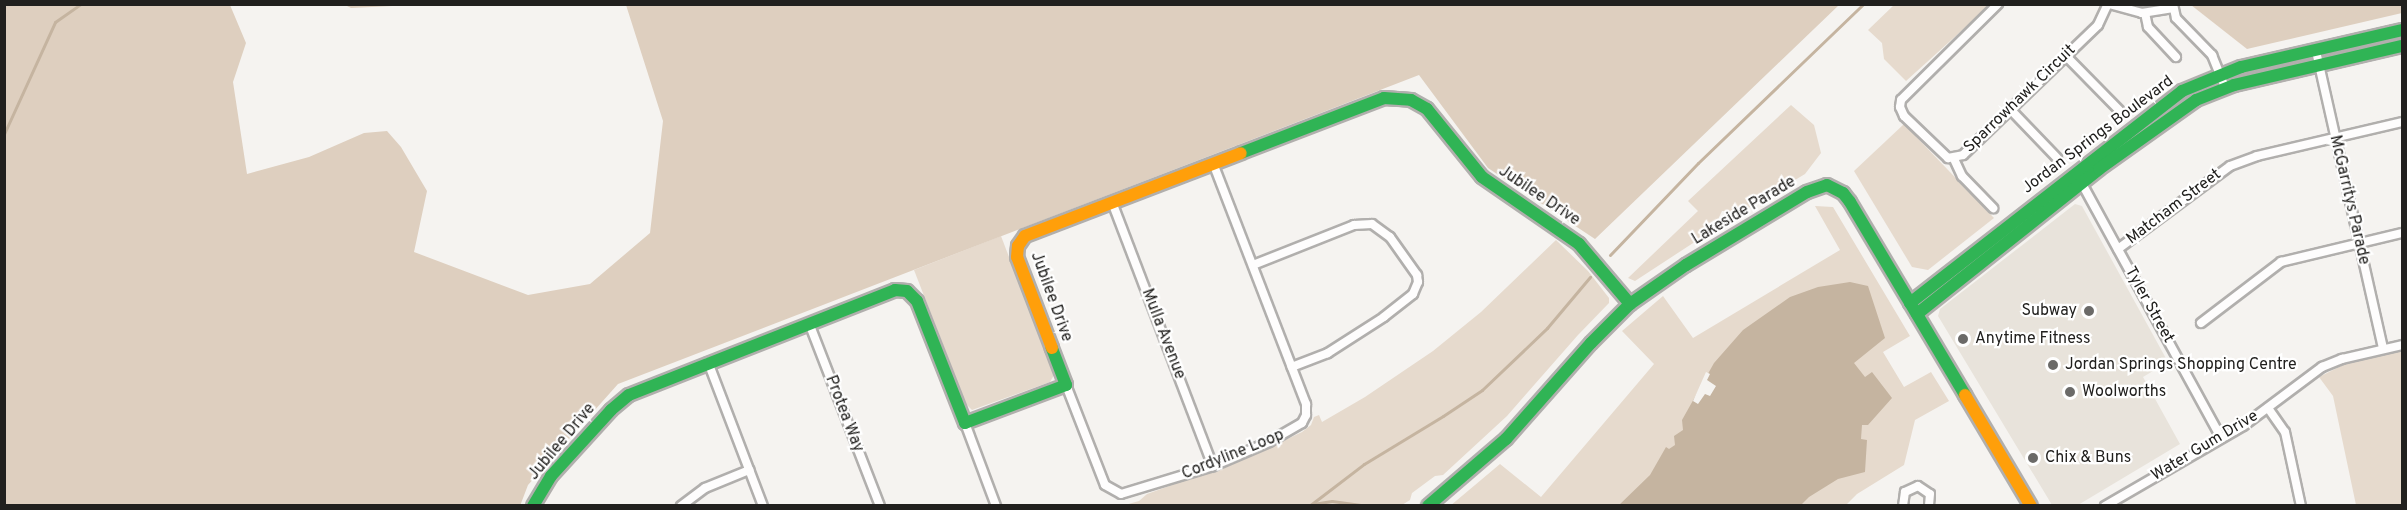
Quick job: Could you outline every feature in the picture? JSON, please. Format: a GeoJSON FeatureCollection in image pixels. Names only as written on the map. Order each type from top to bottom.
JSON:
{"type":"FeatureCollection","features":[{"type":"Feature","properties":{"kind":"street","name":"Sparrowhawk Circuit"},"geometry":{"type":"LineString","coordinates":[[1998,4],[1901,100],[1900,107],[1904,116],[1943,156],[1954,159],[1963,155],[2098,25],[2108,4],[2145,14],[2173,6]]}},
{"type":"Feature","properties":{"kind":"street"},"geometry":{"type":"LineString","coordinates":[[2173,6],[2179,22],[2212,55],[2224,88]]}},
{"type":"Feature","properties":{"kind":"street"},"geometry":{"type":"LineString","coordinates":[[2145,14],[2148,27],[2176,57]]}},
{"type":"Feature","properties":{"kind":"street","name":"Jordan Springs Boulevard"},"geometry":{"type":"LineString","coordinates":[[1913,308],[2079,177],[2171,98],[2220,74],[2403,30]]}},
{"type":"Feature","properties":{"kind":"street","name":"Jordan Springs Boulevard"},"geometry":{"type":"LineString","coordinates":[[2079,177],[2174,113],[2224,88],[2403,46]]}},
{"type":"Feature","properties":{"kind":"street","name":"McGarritys Parade"},"geometry":{"type":"LineString","coordinates":[[2316,51],[2383,349]]}},
{"type":"Feature","properties":{"kind":"street"},"geometry":{"type":"LineString","coordinates":[[2066,56],[2119,110]]}},
{"type":"Feature","properties":{"kind":"street","name":"Jubilee Drive"},"geometry":{"type":"LineString","coordinates":[[1066,385],[1019,263],[1018,246],[1031,233],[1384,98],[1411,100],[1435,116],[1474,169],[1490,184],[1555,226],[1588,253],[1630,304]]}},
{"type":"Feature","properties":{"kind":"street"},"geometry":{"type":"LineString","coordinates":[[2010,109],[2057,158]]}},
{"type":"Feature","properties":{"kind":"street","name":"Matcham Street"},"geometry":{"type":"LineString","coordinates":[[2118,249],[2230,166],[2257,156],[2403,122]]}},
{"type":"Feature","properties":{"kind":"street"},"geometry":{"type":"LineString","coordinates":[[1954,159],[1962,176],[1993,208]]}},
{"type":"Feature","properties":{"kind":"street","name":"Cordyline Loop"},"geometry":{"type":"LineString","coordinates":[[1066,385],[1101,477],[1114,493],[1127,494],[1213,466],[1269,442],[1302,423],[1306,415],[1306,404],[1213,163]]}},
{"type":"Feature","properties":{"kind":"street","name":"Tyler Street"},"geometry":{"type":"LineString","coordinates":[[2079,177],[2221,438]]}},
{"type":"Feature","properties":{"kind":"street","name":"Lakeside Parade"},"geometry":{"type":"LineString","coordinates":[[1428,506],[1506,439],[1598,336],[1630,304],[1716,246],[1807,192],[1827,185],[1843,193],[1850,202],[2031,506]]}},
{"type":"Feature","properties":{"kind":"street","name":"Mulla Avenue"},"geometry":{"type":"LineString","coordinates":[[1112,202],[1213,466]]}},
{"type":"Feature","properties":{"kind":"street"},"geometry":{"type":"LineString","coordinates":[[1253,265],[1354,225],[1371,224],[1390,237],[1417,276],[1418,282],[1413,294],[1384,317],[1328,353],[1292,367]]}},
{"type":"Feature","properties":{"kind":"street"},"geometry":{"type":"LineString","coordinates":[[2201,322],[2281,262],[2403,233]]}},
{"type":"Feature","properties":{"kind":"street","name":"Jubilee Drive"},"geometry":{"type":"LineString","coordinates":[[533,506],[551,476],[619,402],[641,388],[895,290],[910,292],[917,301],[965,423]]}},
{"type":"Feature","properties":{"kind":"street","name":"Protea Way"},"geometry":{"type":"LineString","coordinates":[[809,323],[880,506]]}},
{"type":"Feature","properties":{"kind":"street","name":"Water Gum Drive"},"geometry":{"type":"LineString","coordinates":[[2106,505],[2268,408],[2322,367],[2342,359],[2403,345]]}},
{"type":"Feature","properties":{"kind":"street"},"geometry":{"type":"LineString","coordinates":[[708,362],[763,506]]}},
{"type":"Feature","properties":{"kind":"street"},"geometry":{"type":"LineString","coordinates":[[996,506],[965,423],[1066,385]]}},
{"type":"Feature","properties":{"kind":"street"},"geometry":{"type":"LineString","coordinates":[[2268,408],[2285,432],[2301,506]]}},
{"type":"Feature","properties":{"kind":"street"},"geometry":{"type":"LineString","coordinates":[[681,506],[705,488],[749,470]]}},
{"type":"Feature","properties":{"kind":"street"},"geometry":{"type":"LineString","coordinates":[[1903,506],[1905,492],[1918,486],[1930,494],[1929,506]]}},
{"type":"Feature","properties":{"kind":"shaded area"},"geometry":{"type":"Polygon","coordinates":[[[2402,4],[2402,13],[2247,49],[2191,5],[2402,4]]]}},
{"type":"Feature","properties":{"kind":"shaded area"},"geometry":{"type":"Polygon","coordinates":[[[4,5],[230,5],[246,43],[233,82],[247,174],[309,157],[364,133],[387,131],[401,147],[427,191],[414,252],[528,295],[590,284],[650,233],[663,121],[626,5],[1839,5],[1595,239],[1488,168],[1419,75],[618,384],[528,485],[520,506],[5,505],[4,5]]]}},
{"type":"Feature","properties":{"kind":"shaded area"},"geometry":{"type":"Polygon","coordinates":[[[345,5],[413,5],[351,8],[345,5]]]}},
{"type":"Feature","properties":{"kind":"shaded area"},"geometry":{"type":"Polygon","coordinates":[[[1894,5],[1990,5],[1906,81],[1884,59],[1882,43],[1868,30],[1894,5]]]}},
{"type":"Feature","properties":{"kind":"shaded area"},"geometry":{"type":"Polygon","coordinates":[[[1791,105],[1814,125],[1821,153],[1805,174],[1742,212],[1722,211],[1713,230],[1635,281],[1628,278],[1698,211],[1688,201],[1791,105]]]}},
{"type":"Feature","properties":{"kind":"shaded area"},"geometry":{"type":"Polygon","coordinates":[[[1904,124],[1994,218],[1928,270],[1912,267],[1854,171],[1904,124]]]}},
{"type":"Feature","properties":{"kind":"shaded area"},"geometry":{"type":"Polygon","coordinates":[[[2075,204],[2082,206],[2168,362],[2143,377],[2180,444],[2078,505],[2052,505],[1938,316],[1940,309],[2075,204]]]}},
{"type":"Feature","properties":{"kind":"shaded area"},"geometry":{"type":"Polygon","coordinates":[[[1815,206],[1833,207],[1910,336],[1883,352],[1904,387],[1931,372],[1949,401],[1915,420],[1904,465],[1857,494],[1846,505],[1450,506],[1500,464],[1541,497],[1654,364],[1622,331],[1663,296],[1693,338],[1840,250],[1815,206]]]}},
{"type":"Feature","properties":{"kind":"shaded area"},"geometry":{"type":"Polygon","coordinates":[[[1001,236],[1054,375],[1050,382],[972,410],[966,404],[914,270],[1001,236]]]}},
{"type":"Feature","properties":{"kind":"shaded area"},"geometry":{"type":"Polygon","coordinates":[[[1556,240],[1588,271],[1609,298],[1609,303],[1507,416],[1443,475],[1435,476],[1412,493],[1410,500],[1402,505],[1125,505],[1139,501],[1147,494],[1247,458],[1302,432],[1311,425],[1314,417],[1319,415],[1322,422],[1365,397],[1433,351],[1481,312],[1556,240]]]}},
{"type":"Feature","properties":{"kind":"shaded area"},"geometry":{"type":"Polygon","coordinates":[[[1850,282],[1868,286],[1885,338],[1854,363],[1865,377],[1872,372],[1892,398],[1868,425],[1862,425],[1861,439],[1867,440],[1865,472],[1838,479],[1809,497],[1801,505],[1618,506],[1650,475],[1666,447],[1669,449],[1675,445],[1674,436],[1683,430],[1682,420],[1714,363],[1743,330],[1790,297],[1818,287],[1850,282]]]}},
{"type":"Feature","properties":{"kind":"shaded area"},"geometry":{"type":"Polygon","coordinates":[[[2402,351],[2402,505],[2356,505],[2333,396],[2319,377],[2343,365],[2402,351]]]}},
{"type":"Feature","properties":{"kind":"pier"},"geometry":{"type":"Polygon","coordinates":[[[1706,372],[1710,374],[1707,380],[1716,386],[1710,396],[1705,394],[1698,404],[1693,401],[1706,372]]]}},
{"type":"Feature","properties":{"kind":"waterway"},"geometry":{"type":"LineString","coordinates":[[4,134],[55,22],[81,4]]}},
{"type":"Feature","properties":{"kind":"waterway"},"geometry":{"type":"LineString","coordinates":[[1610,255],[1698,163],[1863,4]]}},
{"type":"Feature","properties":{"kind":"waterway"},"geometry":{"type":"LineString","coordinates":[[1309,506],[1364,464],[1482,390],[1547,328],[1590,277]]}},
{"type":"Feature","properties":{"kind":"waterway"},"geometry":{"type":"LineString","coordinates":[[1313,504],[1332,501],[1368,506]]}},
{"type":"Feature","properties":{"kind":"traffic: fast"},"geometry":{"type":"LineString","coordinates":[[1910,303],[2182,91],[2241,67],[2402,30]]}},
{"type":"Feature","properties":{"kind":"traffic: fast"},"geometry":{"type":"LineString","coordinates":[[1917,314],[2099,169],[2196,100],[2234,85],[2402,46]]}},
{"type":"Feature","properties":{"kind":"traffic: fast"},"geometry":{"type":"LineString","coordinates":[[1241,153],[1384,98],[1411,100],[1427,109],[1482,177],[1579,244],[1630,304]]}},
{"type":"Feature","properties":{"kind":"traffic: fast"},"geometry":{"type":"LineString","coordinates":[[1428,506],[1506,439],[1591,343],[1630,304],[1686,265],[1807,192],[1827,185],[1843,193],[1850,202],[1965,395]]}},
{"type":"Feature","properties":{"kind":"traffic: fast"},"geometry":{"type":"LineString","coordinates":[[533,506],[551,476],[611,410],[629,395],[895,290],[907,291],[917,301],[965,423],[1066,385],[1052,348]]}},
{"type":"Feature","properties":{"kind":"traffic: slow"},"geometry":{"type":"LineString","coordinates":[[1052,348],[1017,257],[1018,246],[1025,236],[1241,153]]}},
{"type":"Feature","properties":{"kind":"traffic: slow"},"geometry":{"type":"LineString","coordinates":[[1965,395],[2031,506]]}},
{"type":"Feature","properties":{"kind":"place","name":"Subway"},"geometry":{"type":"Point","coordinates":[2089,311]}},
{"type":"Feature","properties":{"kind":"place","name":"Anytime Fitness"},"geometry":{"type":"Point","coordinates":[1963,339]}},
{"type":"Feature","properties":{"kind":"place","name":"Jordan Springs Shopping Centre"},"geometry":{"type":"Point","coordinates":[2053,365]}},
{"type":"Feature","properties":{"kind":"place","name":"Woolworths"},"geometry":{"type":"Point","coordinates":[2070,392]}},
{"type":"Feature","properties":{"kind":"place","name":"Chix & Buns"},"geometry":{"type":"Point","coordinates":[2033,458]}}]}
